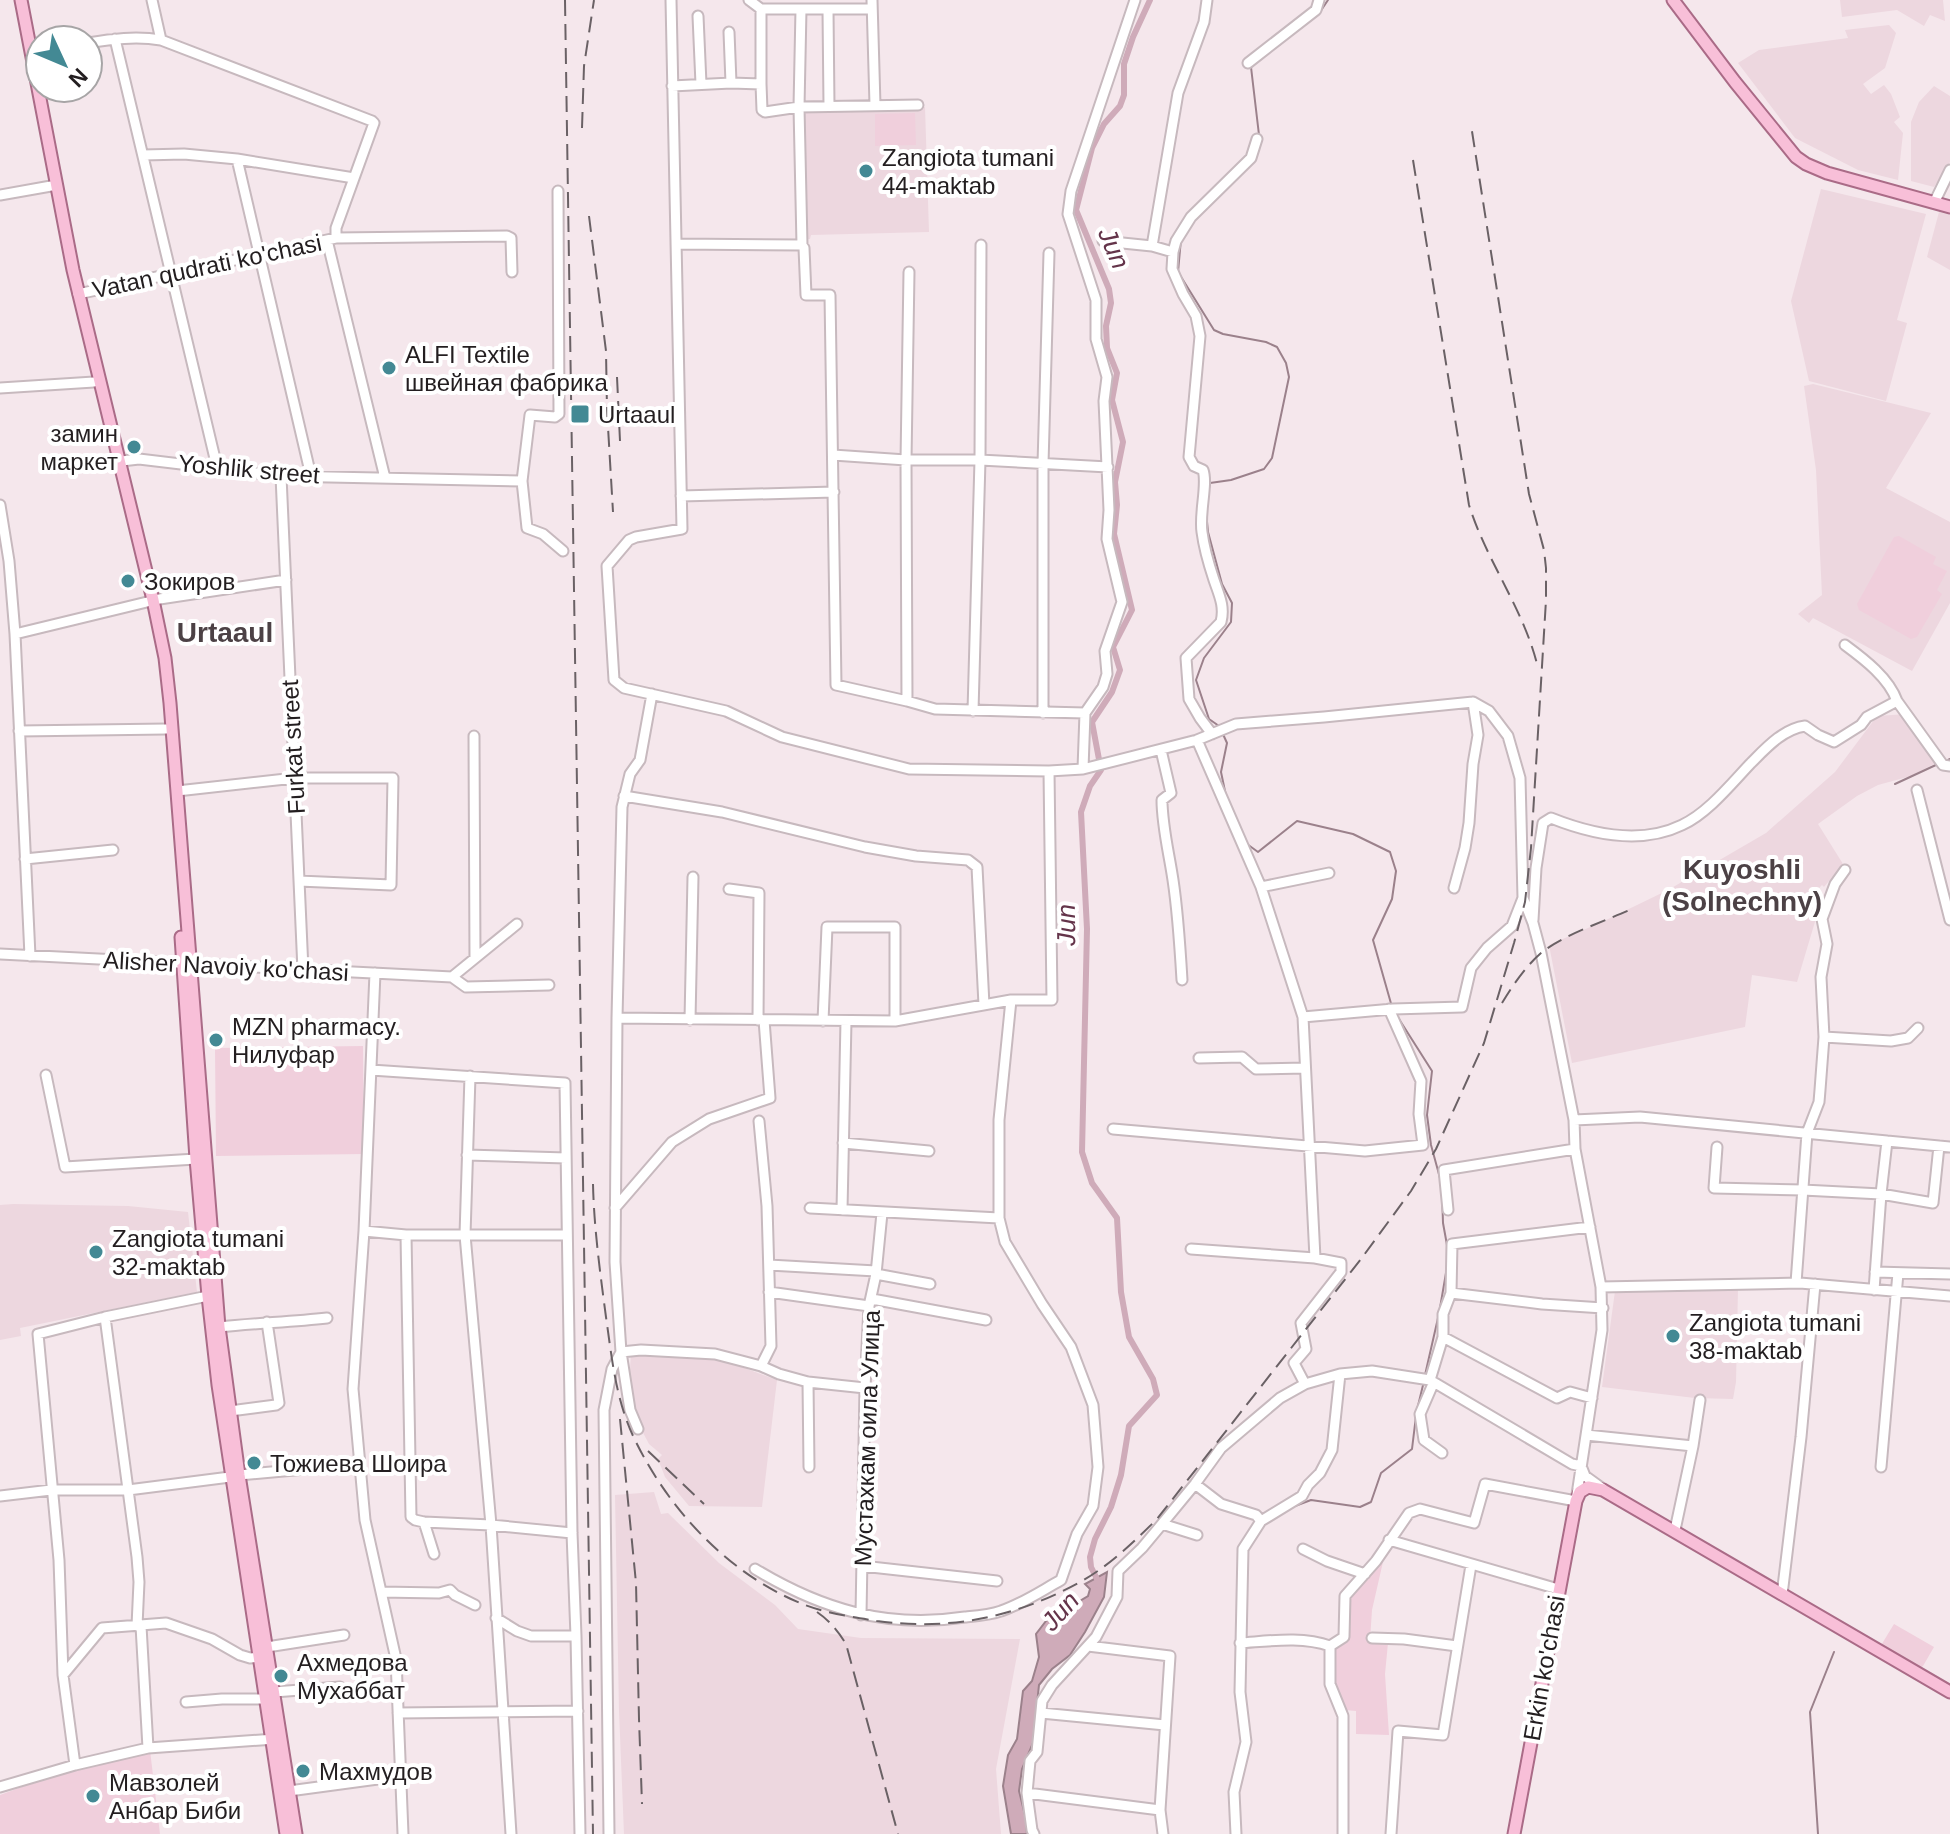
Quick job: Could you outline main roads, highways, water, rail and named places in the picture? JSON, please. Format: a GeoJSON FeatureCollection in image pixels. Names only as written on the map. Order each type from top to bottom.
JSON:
{"type":"FeatureCollection","features":[{"type":"Feature","properties":{"kind":"main road"},"geometry":{"type":"LineString","coordinates":[[15,0],[67,271],[116,462]]}},
{"type":"Feature","properties":{"kind":"main road"},"geometry":{"type":"LineString","coordinates":[[21,0],[28,24]]}},
{"type":"Feature","properties":{"kind":"main road"},"geometry":{"type":"LineString","coordinates":[[1673,0],[1796,157],[1827,173],[1950,207]]}},
{"type":"Feature","properties":{"kind":"main road"},"geometry":{"type":"LineString","coordinates":[[45,104],[78,294],[168,678],[177,791],[196,1159],[208,1296],[264,1652],[286,1834]]}},
{"type":"Feature","properties":{"kind":"main road"},"geometry":{"type":"LineString","coordinates":[[150,601],[166,729],[235,1476]]}},
{"type":"Feature","properties":{"kind":"main road","name":"Erkin ko'chasi"},"geometry":{"type":"LineString","coordinates":[[1514,1834],[1576,1501],[1580,1492],[1588,1487],[1603,1490],[1675,1530],[1950,1692]]}},
{"type":"Feature","properties":{"kind":"main road"},"geometry":{"type":"LineString","coordinates":[[276,1738],[296,1834]]}},
{"type":"Feature","properties":{"kind":"waterway","name":"Jun"},"geometry":{"type":"LineString","coordinates":[[1098,1585],[1090,1557],[1121,1475],[1129,1426],[1157,1395],[1153,1379],[1129,1337],[1121,1292],[1117,1218],[1092,1183],[1082,1152],[1087,929],[1081,812],[1090,786],[1101,770],[1092,722],[1112,692],[1120,670],[1113,647],[1132,610],[1114,534],[1117,505],[1115,482],[1123,442],[1112,400],[1117,373],[1107,348],[1106,326],[1111,303],[1109,289],[1076,210],[1092,148],[1124,95],[1124,64],[1150,0]]}},
{"type":"Feature","properties":{"kind":"waterway"},"geometry":{"type":"LineString","coordinates":[[1320,12],[1328,0]]}},
{"type":"Feature","properties":{"kind":"waterway"},"geometry":{"type":"LineString","coordinates":[[1279,45],[1302,26]]}},
{"type":"Feature","properties":{"kind":"waterway"},"geometry":{"type":"LineString","coordinates":[[1255,63],[1251,67],[1259,135]]}},
{"type":"Feature","properties":{"kind":"waterway"},"geometry":{"type":"LineString","coordinates":[[1181,239],[1178,272],[1214,330],[1277,347],[1286,363],[1289,377],[1272,458],[1264,469],[1210,483],[1208,493]]}},
{"type":"Feature","properties":{"kind":"waterway"},"geometry":{"type":"LineString","coordinates":[[1206,511],[1208,532],[1222,584],[1232,603],[1231,622],[1204,658],[1196,680],[1209,719],[1219,726]]}},
{"type":"Feature","properties":{"kind":"waterway"},"geometry":{"type":"LineString","coordinates":[[1222,732],[1227,743],[1221,772],[1226,796]]}},
{"type":"Feature","properties":{"kind":"waterway"},"geometry":{"type":"LineString","coordinates":[[1944,762],[1950,759]]}},
{"type":"Feature","properties":{"kind":"waterway"},"geometry":{"type":"LineString","coordinates":[[1895,784],[1938,764]]}},
{"type":"Feature","properties":{"kind":"waterway"},"geometry":{"type":"LineString","coordinates":[[1247,844],[1258,852],[1297,821],[1353,834],[1390,852],[1396,871],[1392,899],[1373,940],[1392,1007]]}},
{"type":"Feature","properties":{"kind":"waterway"},"geometry":{"type":"LineString","coordinates":[[1397,1016],[1432,1071],[1427,1115],[1440,1178]]}},
{"type":"Feature","properties":{"kind":"waterway"},"geometry":{"type":"LineString","coordinates":[[1442,1192],[1447,1245]]}},
{"type":"Feature","properties":{"kind":"waterway"},"geometry":{"type":"LineString","coordinates":[[1440,1308],[1447,1267]]}},
{"type":"Feature","properties":{"kind":"waterway"},"geometry":{"type":"LineString","coordinates":[[1425,1375],[1438,1318]]}},
{"type":"Feature","properties":{"kind":"waterway"},"geometry":{"type":"LineString","coordinates":[[1417,1410],[1424,1381]]}},
{"type":"Feature","properties":{"kind":"waterway"},"geometry":{"type":"LineString","coordinates":[[1295,1506],[1311,1500],[1360,1507],[1371,1502],[1381,1473],[1412,1449],[1416,1416]]}},
{"type":"Feature","properties":{"kind":"waterway"},"geometry":{"type":"LineString","coordinates":[[1818,1834],[1810,1712],[1834,1652]]}},
{"type":"Feature","properties":{"kind":"railway"},"geometry":{"type":"LineString","coordinates":[[565,0],[593,1834]]}},
{"type":"Feature","properties":{"kind":"railway"},"geometry":{"type":"LineString","coordinates":[[582,128],[584,66],[594,0]]}},
{"type":"Feature","properties":{"kind":"railway"},"geometry":{"type":"LineString","coordinates":[[593,1184],[610,1349],[619,1395],[635,1440],[665,1491],[703,1536],[725,1557],[774,1590],[819,1609],[877,1621],[931,1624],[983,1618],[1033,1604],[1082,1581],[1131,1545],[1157,1519],[1411,1191],[1436,1149],[1484,1043],[1525,902],[1531,848],[1546,568],[1529,494],[1471,125]]}},
{"type":"Feature","properties":{"kind":"railway"},"geometry":{"type":"LineString","coordinates":[[1413,160],[1469,505],[1523,623],[1537,664]]}},
{"type":"Feature","properties":{"kind":"railway"},"geometry":{"type":"LineString","coordinates":[[589,216],[606,351],[613,512]]}},
{"type":"Feature","properties":{"kind":"railway"},"geometry":{"type":"LineString","coordinates":[[617,377],[620,441]]}},
{"type":"Feature","properties":{"kind":"railway"},"geometry":{"type":"LineString","coordinates":[[1502,1003],[1530,964],[1550,946],[1632,909]]}},
{"type":"Feature","properties":{"kind":"railway"},"geometry":{"type":"LineString","coordinates":[[620,1419],[636,1583],[642,1804]]}},
{"type":"Feature","properties":{"kind":"railway"},"geometry":{"type":"LineString","coordinates":[[648,1451],[704,1504]]}},
{"type":"Feature","properties":{"kind":"railway"},"geometry":{"type":"LineString","coordinates":[[817,1612],[833,1626],[846,1644],[898,1834]]}},
{"type":"Feature","properties":{"kind":"place","name":"Zangiota tumani 44-maktab"},"geometry":{"type":"Point","coordinates":[866,171]}},
{"type":"Feature","properties":{"kind":"place","name":"ALFI Textile швейная фабрика"},"geometry":{"type":"Point","coordinates":[389,368]}},
{"type":"Feature","properties":{"kind":"place","name":"Urtaaul"},"geometry":{"type":"Point","coordinates":[580,414]}},
{"type":"Feature","properties":{"kind":"place","name":"замин маркет"},"geometry":{"type":"Point","coordinates":[134,447]}},
{"type":"Feature","properties":{"kind":"place","name":"Зокиров"},"geometry":{"type":"Point","coordinates":[128,581]}},
{"type":"Feature","properties":{"kind":"place","name":"MZN pharmacy. Нилуфар"},"geometry":{"type":"Point","coordinates":[216,1040]}},
{"type":"Feature","properties":{"kind":"place","name":"Zangiota tumani 32-maktab"},"geometry":{"type":"Point","coordinates":[96,1252]}},
{"type":"Feature","properties":{"kind":"place","name":"Zangiota tumani 38-maktab"},"geometry":{"type":"Point","coordinates":[1673,1336]}},
{"type":"Feature","properties":{"kind":"place","name":"Тожиева Шоира"},"geometry":{"type":"Point","coordinates":[254,1463]}},
{"type":"Feature","properties":{"kind":"place","name":"Ахмедова Мухаббат"},"geometry":{"type":"Point","coordinates":[281,1676]}},
{"type":"Feature","properties":{"kind":"place","name":"Махмудов"},"geometry":{"type":"Point","coordinates":[303,1771]}},
{"type":"Feature","properties":{"kind":"place","name":"Мавзолей Анбар Биби"},"geometry":{"type":"Point","coordinates":[93,1796]}},
{"type":"Feature","properties":{"kind":"district","name":"Urtaaul"},"geometry":{"type":"Point","coordinates":[225,632]}},
{"type":"Feature","properties":{"kind":"district","name":"Kuyoshli (Solnechny)"},"geometry":{"type":"Point","coordinates":[1742,885]}}]}
